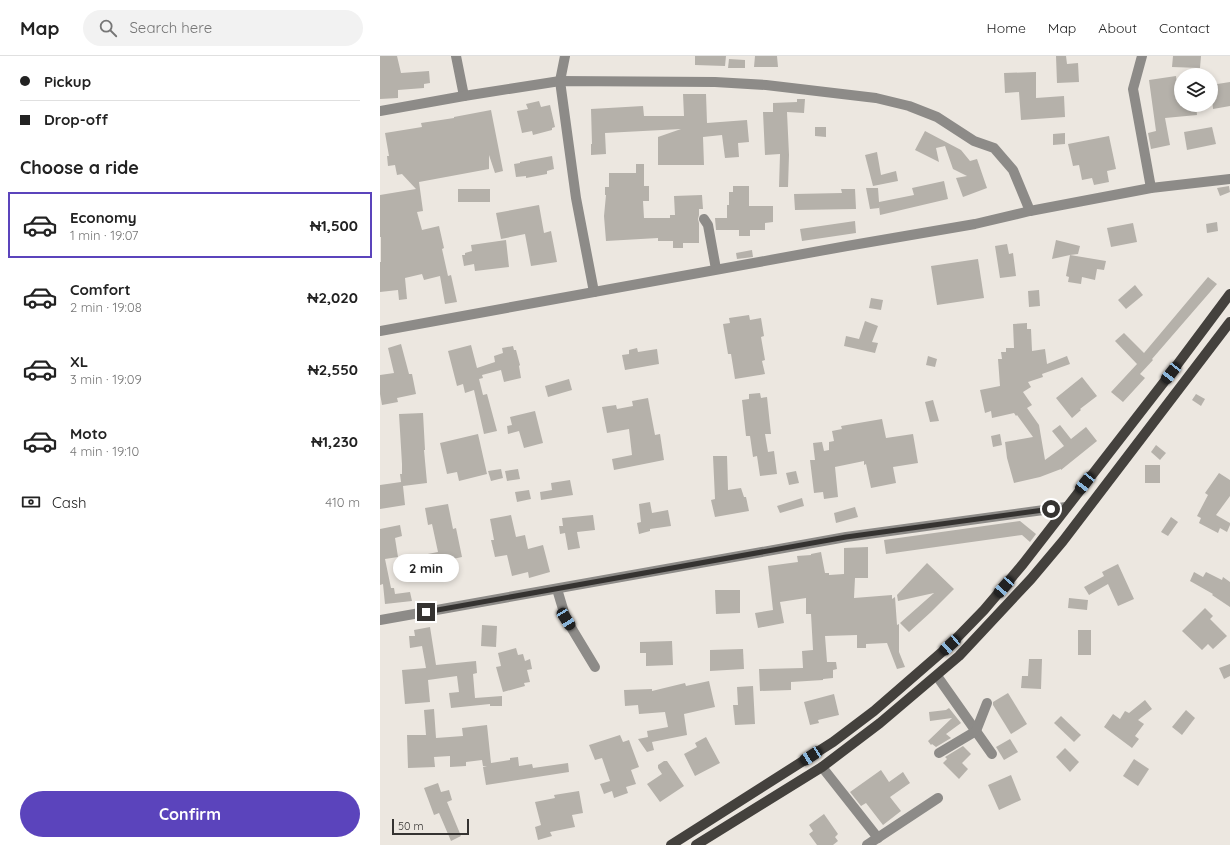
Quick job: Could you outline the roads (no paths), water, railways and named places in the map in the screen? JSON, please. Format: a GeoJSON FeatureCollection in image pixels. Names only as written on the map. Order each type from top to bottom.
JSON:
{"type":"FeatureCollection","features":[{"type":"Feature","properties":{"kind":"main road"},"geometry":{"type":"LineString","coordinates":[[671,845],[833,742],[874,711],[915,677],[950,645],[984,610],[1024,564],[1230,294]]}},
{"type":"Feature","properties":{"kind":"main road"},"geometry":{"type":"LineString","coordinates":[[696,845],[822,767],[880,723],[960,656],[1031,579],[1063,541],[1230,322]]}},
{"type":"Feature","properties":{"kind":"street"},"geometry":{"type":"LineString","coordinates":[[456,56],[464,96]]}},
{"type":"Feature","properties":{"kind":"street"},"geometry":{"type":"LineString","coordinates":[[565,56],[560,81],[576,198],[594,292]]}},
{"type":"Feature","properties":{"kind":"street"},"geometry":{"type":"LineString","coordinates":[[1142,56],[1133,89],[1151,188]]}},
{"type":"Feature","properties":{"kind":"street"},"geometry":{"type":"LineString","coordinates":[[380,111],[560,81],[677,81],[766,84],[876,98],[909,106],[937,116],[974,141],[994,148],[1013,170],[1030,211]]}},
{"type":"Feature","properties":{"kind":"street"},"geometry":{"type":"LineString","coordinates":[[380,331],[975,224],[1030,211],[1151,188],[1230,179]]}},
{"type":"Feature","properties":{"kind":"street"},"geometry":{"type":"LineString","coordinates":[[704,220],[708,226],[716,270]]}},
{"type":"Feature","properties":{"kind":"street"},"geometry":{"type":"LineString","coordinates":[[380,620],[846,537],[1066,507]]}},
{"type":"Feature","properties":{"kind":"street"},"geometry":{"type":"LineString","coordinates":[[557,589],[566,619],[595,666]]}},
{"type":"Feature","properties":{"kind":"street"},"geometry":{"type":"LineString","coordinates":[[937,676],[992,754]]}},
{"type":"Feature","properties":{"kind":"street"},"geometry":{"type":"LineString","coordinates":[[938,753],[976,731],[987,703]]}},
{"type":"Feature","properties":{"kind":"street"},"geometry":{"type":"LineString","coordinates":[[822,767],[878,838]]}},
{"type":"Feature","properties":{"kind":"street"},"geometry":{"type":"LineString","coordinates":[[867,845],[938,798]]}}]}
